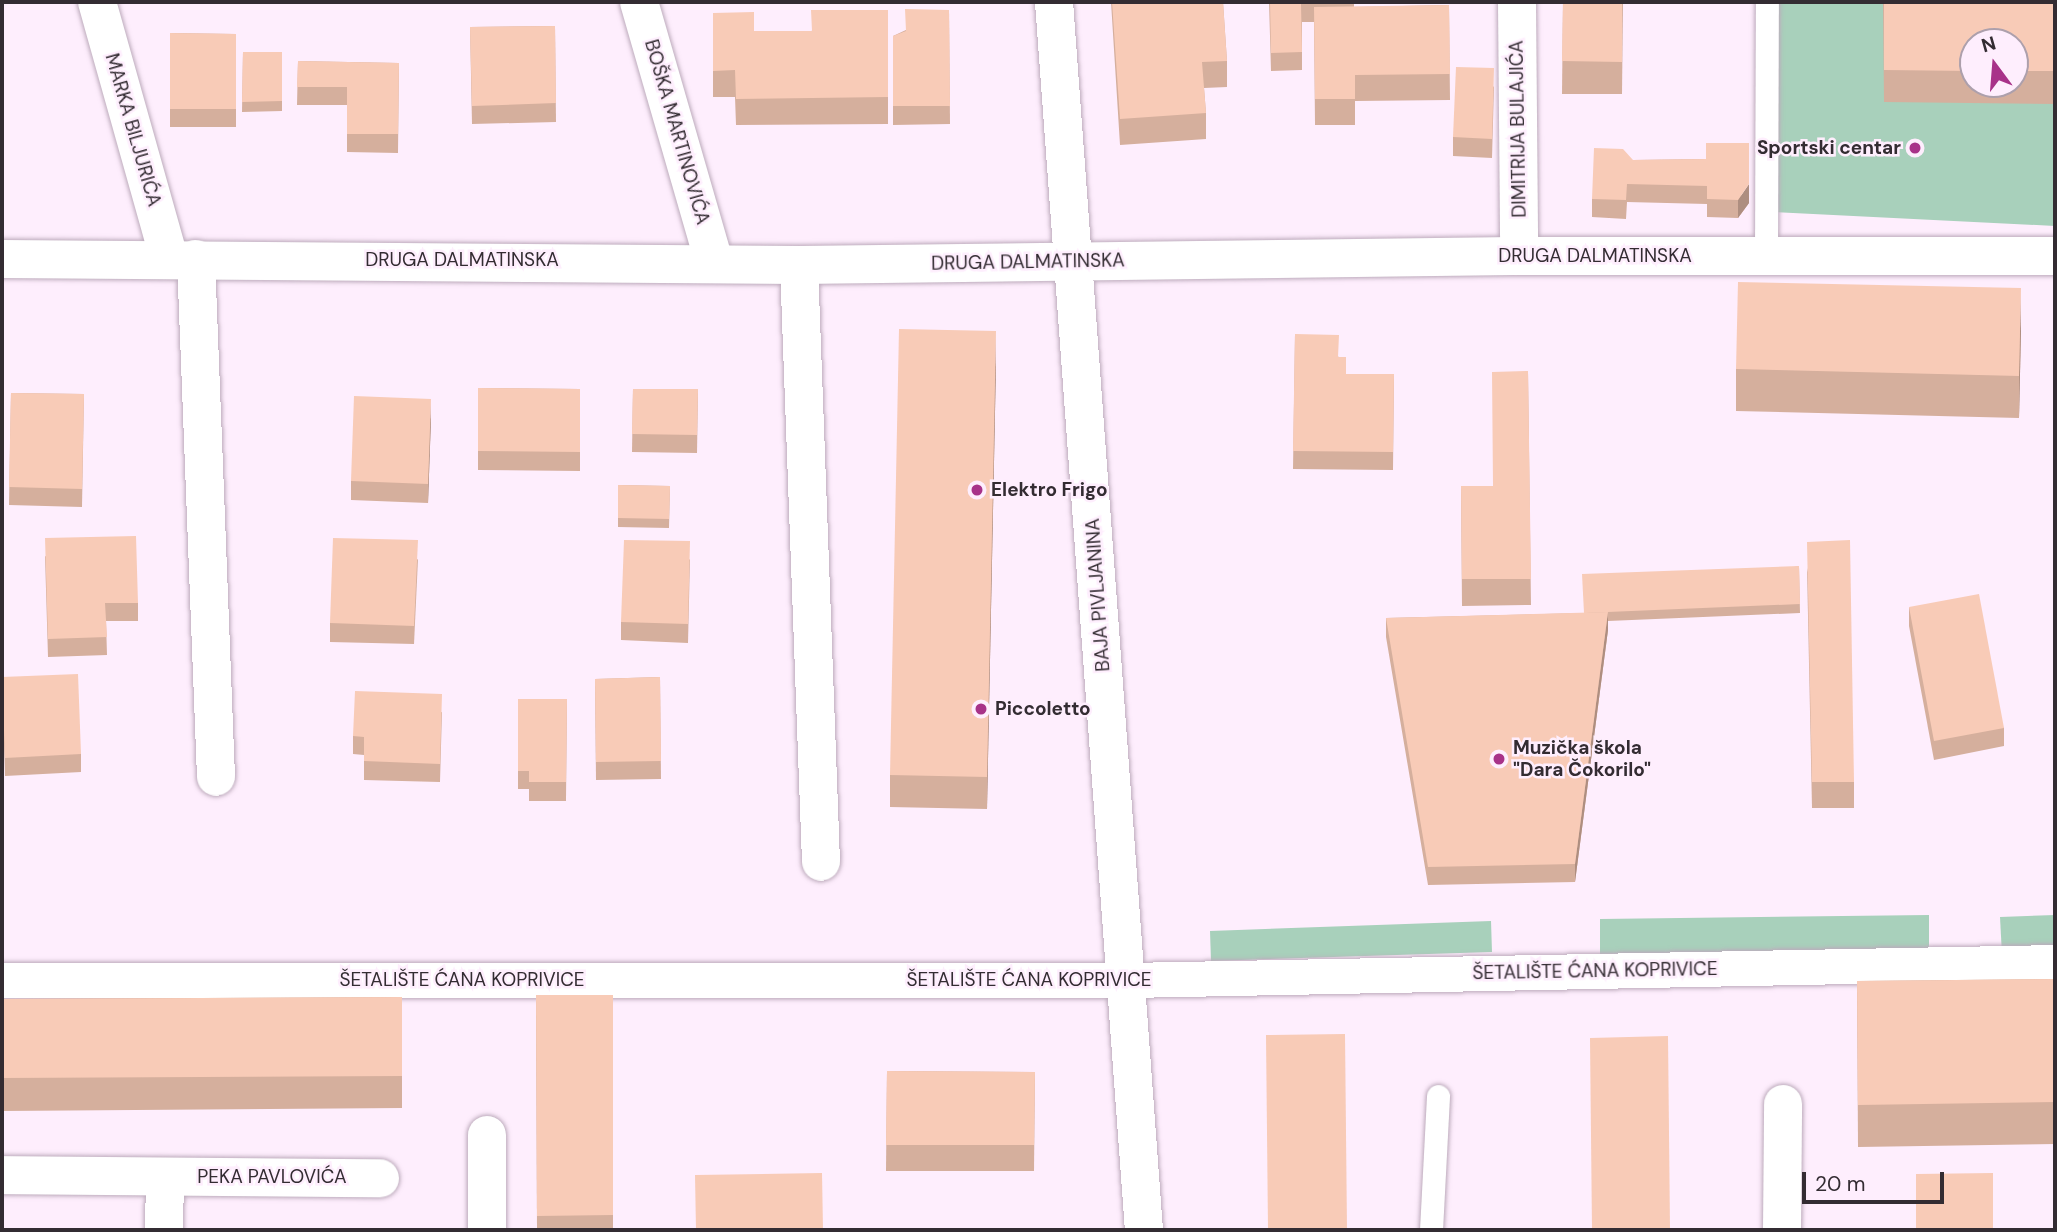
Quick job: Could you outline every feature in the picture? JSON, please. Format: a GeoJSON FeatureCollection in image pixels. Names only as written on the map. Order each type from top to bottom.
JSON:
{"type":"FeatureCollection","features":[{"type":"Feature","properties":{"kind":"street","name":"MARKA BILJURIĆA"},"geometry":{"type":"LineString","coordinates":[[97,2],[183,258],[216,777]]}},
{"type":"Feature","properties":{"kind":"street","name":"BOŠKA MARTINOVIĆA"},"geometry":{"type":"LineString","coordinates":[[639,2],[715,262]]}},
{"type":"Feature","properties":{"kind":"street","name":"BAJA PIVLJANINA"},"geometry":{"type":"LineString","coordinates":[[1054,2],[1128,980],[1144,1230]]}},
{"type":"Feature","properties":{"kind":"street","name":"DIMITRIJA BULAJIĆA"},"geometry":{"type":"LineString","coordinates":[[1517,2],[1519,256]]}},
{"type":"Feature","properties":{"kind":"street","name":"DRUGA DALMATINSKA"},"geometry":{"type":"LineString","coordinates":[[2,259],[715,262],[799,265],[1519,256],[2055,256]]}},
{"type":"Feature","properties":{"kind":"street"},"geometry":{"type":"LineString","coordinates":[[799,265],[821,862]]}},
{"type":"Feature","properties":{"kind":"street","name":"ŠETALIŠTE ĆANA KOPRIVICE"},"geometry":{"type":"LineString","coordinates":[[2,980],[1128,980],[2055,962]]}},
{"type":"Feature","properties":{"kind":"street"},"geometry":{"type":"LineString","coordinates":[[1782,1230],[1783,1104]]}},
{"type":"Feature","properties":{"kind":"street"},"geometry":{"type":"LineString","coordinates":[[487,1135],[487,1230]]}},
{"type":"Feature","properties":{"kind":"street","name":"PEKA PAVLOVIĆA"},"geometry":{"type":"LineString","coordinates":[[2,1175],[380,1178]]}},
{"type":"Feature","properties":{"kind":"street"},"geometry":{"type":"LineString","coordinates":[[164,1230],[165,1177]]}},
{"type":"Feature","properties":{"kind":"lane"},"geometry":{"type":"LineString","coordinates":[[1766,256],[1767,2]]}},
{"type":"Feature","properties":{"kind":"lane"},"geometry":{"type":"LineString","coordinates":[[1431,1230],[1438,1096]]}},
{"type":"Feature","properties":{"kind":"green space","name":"Sportski centar"},"geometry":{"type":"Polygon","coordinates":[[[1770,2],[2055,2],[2055,226],[1775,212],[1770,2]]]}},
{"type":"Feature","properties":{"kind":"green space"},"geometry":{"type":"Polygon","coordinates":[[[1929,915],[1929,950],[1600,954],[1600,919],[1929,915]]]}},
{"type":"Feature","properties":{"kind":"green space"},"geometry":{"type":"Polygon","coordinates":[[[2055,915],[2055,953],[2002,955],[2000,917],[2055,915]]]}},
{"type":"Feature","properties":{"kind":"green space"},"geometry":{"type":"Polygon","coordinates":[[[1491,921],[1492,952],[1211,961],[1210,931],[1491,921]]]}},
{"type":"Feature","properties":{"kind":"building"},"geometry":{"type":"Polygon","coordinates":[[[1112,2],[1223,2],[1227,61],[1202,62],[1206,113],[1120,119],[1112,2]]]}},
{"type":"Feature","properties":{"kind":"building"},"geometry":{"type":"Polygon","coordinates":[[[1270,2],[1354,3],[1301,4],[1302,52],[1271,53],[1270,2]]]}},
{"type":"Feature","properties":{"kind":"building"},"geometry":{"type":"Polygon","coordinates":[[[1563,2],[1622,2],[1622,62],[1562,61],[1563,2]]]}},
{"type":"Feature","properties":{"kind":"building"},"geometry":{"type":"Polygon","coordinates":[[[1884,2],[2055,2],[2055,71],[2029,71],[2029,28],[1959,28],[1959,71],[1884,70],[1884,2]]]}},
{"type":"Feature","properties":{"kind":"building"},"geometry":{"type":"Polygon","coordinates":[[[1449,5],[1450,74],[1355,75],[1355,99],[1315,99],[1314,7],[1449,5]]]}},
{"type":"Feature","properties":{"kind":"building"},"geometry":{"type":"Polygon","coordinates":[[[905,9],[949,10],[950,106],[893,106],[893,36],[906,31],[905,9]]]}},
{"type":"Feature","properties":{"kind":"building"},"geometry":{"type":"Polygon","coordinates":[[[811,10],[888,10],[888,97],[736,99],[735,70],[713,71],[713,13],[754,12],[754,31],[812,31],[811,10]]]}},
{"type":"Feature","properties":{"kind":"building"},"geometry":{"type":"Polygon","coordinates":[[[555,26],[556,103],[472,106],[470,27],[555,26]]]}},
{"type":"Feature","properties":{"kind":"building"},"geometry":{"type":"Polygon","coordinates":[[[170,33],[236,34],[236,109],[170,109],[170,33]]]}},
{"type":"Feature","properties":{"kind":"building"},"geometry":{"type":"Polygon","coordinates":[[[243,52],[282,52],[282,101],[242,102],[243,52]]]}},
{"type":"Feature","properties":{"kind":"building"},"geometry":{"type":"Polygon","coordinates":[[[298,61],[399,63],[398,134],[347,134],[347,87],[297,87],[298,61]]]}},
{"type":"Feature","properties":{"kind":"building"},"geometry":{"type":"Polygon","coordinates":[[[1456,67],[1494,68],[1492,139],[1453,137],[1456,67]]]}},
{"type":"Feature","properties":{"kind":"building"},"geometry":{"type":"Polygon","coordinates":[[[1706,143],[1749,143],[1749,184],[1738,200],[1707,199],[1707,186],[1627,184],[1626,200],[1592,199],[1594,148],[1623,149],[1633,160],[1706,159],[1706,143]]]}},
{"type":"Feature","properties":{"kind":"building"},"geometry":{"type":"Polygon","coordinates":[[[1738,282],[2021,288],[2019,376],[1736,369],[1738,282]]]}},
{"type":"Feature","properties":{"kind":"building"},"geometry":{"type":"Polygon","coordinates":[[[899,329],[996,331],[987,777],[890,775],[899,329]]]}},
{"type":"Feature","properties":{"kind":"building"},"geometry":{"type":"Polygon","coordinates":[[[1295,334],[1339,335],[1338,357],[1346,357],[1346,374],[1394,374],[1393,452],[1293,451],[1295,334]]]}},
{"type":"Feature","properties":{"kind":"building"},"geometry":{"type":"Polygon","coordinates":[[[1528,371],[1531,579],[1462,579],[1461,486],[1493,486],[1492,372],[1528,371]]]}},
{"type":"Feature","properties":{"kind":"building"},"geometry":{"type":"Polygon","coordinates":[[[478,388],[580,389],[580,452],[478,451],[478,388]]]}},
{"type":"Feature","properties":{"kind":"building"},"geometry":{"type":"Polygon","coordinates":[[[633,389],[698,389],[697,435],[632,434],[633,389]]]}},
{"type":"Feature","properties":{"kind":"building"},"geometry":{"type":"Polygon","coordinates":[[[11,393],[84,394],[82,489],[9,487],[11,393]]]}},
{"type":"Feature","properties":{"kind":"building"},"geometry":{"type":"Polygon","coordinates":[[[354,396],[431,399],[428,484],[351,481],[354,396]]]}},
{"type":"Feature","properties":{"kind":"building"},"geometry":{"type":"Polygon","coordinates":[[[618,485],[670,486],[669,519],[618,518],[618,485]]]}},
{"type":"Feature","properties":{"kind":"building"},"geometry":{"type":"Polygon","coordinates":[[[136,536],[138,603],[105,603],[107,637],[48,639],[45,538],[136,536]]]}},
{"type":"Feature","properties":{"kind":"building"},"geometry":{"type":"Polygon","coordinates":[[[333,538],[418,540],[414,626],[330,623],[333,538]]]}},
{"type":"Feature","properties":{"kind":"building"},"geometry":{"type":"Polygon","coordinates":[[[624,540],[690,541],[688,624],[621,622],[624,540]]]}},
{"type":"Feature","properties":{"kind":"building"},"geometry":{"type":"Polygon","coordinates":[[[1850,540],[1854,782],[1812,782],[1807,542],[1850,540]]]}},
{"type":"Feature","properties":{"kind":"building"},"geometry":{"type":"Polygon","coordinates":[[[1799,566],[1800,604],[1584,613],[1582,574],[1799,566]]]}},
{"type":"Feature","properties":{"kind":"building"},"geometry":{"type":"Polygon","coordinates":[[[1979,594],[2004,728],[1934,741],[1909,607],[1979,594]]]}},
{"type":"Feature","properties":{"kind":"building","name":"Muzička škola \"Dara Čokorilo\""},"geometry":{"type":"Polygon","coordinates":[[[1608,612],[1575,864],[1428,867],[1386,618],[1608,612]]]}},
{"type":"Feature","properties":{"kind":"building"},"geometry":{"type":"Polygon","coordinates":[[[78,674],[81,754],[5,758],[2,677],[78,674]]]}},
{"type":"Feature","properties":{"kind":"building"},"geometry":{"type":"Polygon","coordinates":[[[660,677],[661,761],[596,762],[595,679],[660,677]]]}},
{"type":"Feature","properties":{"kind":"building"},"geometry":{"type":"Polygon","coordinates":[[[355,691],[442,694],[440,764],[364,761],[364,737],[353,736],[355,691]]]}},
{"type":"Feature","properties":{"kind":"building"},"geometry":{"type":"Polygon","coordinates":[[[518,699],[567,699],[566,782],[529,782],[529,771],[518,771],[518,699]]]}},
{"type":"Feature","properties":{"kind":"building"},"geometry":{"type":"Polygon","coordinates":[[[2055,979],[2055,1102],[1858,1105],[1857,981],[2055,979]]]}},
{"type":"Feature","properties":{"kind":"building"},"geometry":{"type":"Polygon","coordinates":[[[536,995],[613,995],[613,1215],[537,1216],[536,995]]]}},
{"type":"Feature","properties":{"kind":"building"},"geometry":{"type":"Polygon","coordinates":[[[402,997],[402,1076],[2,1078],[2,999],[402,997]]]}},
{"type":"Feature","properties":{"kind":"building"},"geometry":{"type":"Polygon","coordinates":[[[1345,1034],[1347,1230],[1268,1230],[1266,1035],[1345,1034]]]}},
{"type":"Feature","properties":{"kind":"building"},"geometry":{"type":"Polygon","coordinates":[[[1668,1036],[1670,1230],[1592,1230],[1590,1038],[1668,1036]]]}},
{"type":"Feature","properties":{"kind":"building"},"geometry":{"type":"Polygon","coordinates":[[[887,1071],[1035,1072],[1034,1145],[886,1145],[887,1071]]]}},
{"type":"Feature","properties":{"kind":"building"},"geometry":{"type":"Polygon","coordinates":[[[822,1173],[823,1230],[696,1230],[695,1175],[822,1173]]]}},
{"type":"Feature","properties":{"kind":"building"},"geometry":{"type":"Polygon","coordinates":[[[1993,1173],[1993,1230],[1916,1230],[1916,1174],[1993,1173]]]}},
{"type":"Feature","properties":{"kind":"place","name":"Sportski centar"},"geometry":{"type":"Point","coordinates":[1915,148]}},
{"type":"Feature","properties":{"kind":"place","name":"Elektro Frigo"},"geometry":{"type":"Point","coordinates":[977,490]}},
{"type":"Feature","properties":{"kind":"place","name":"Piccoletto"},"geometry":{"type":"Point","coordinates":[981,709]}},
{"type":"Feature","properties":{"kind":"place","name":"Muzička škola \"Dara Čokorilo\""},"geometry":{"type":"Point","coordinates":[1499,759]}}]}
